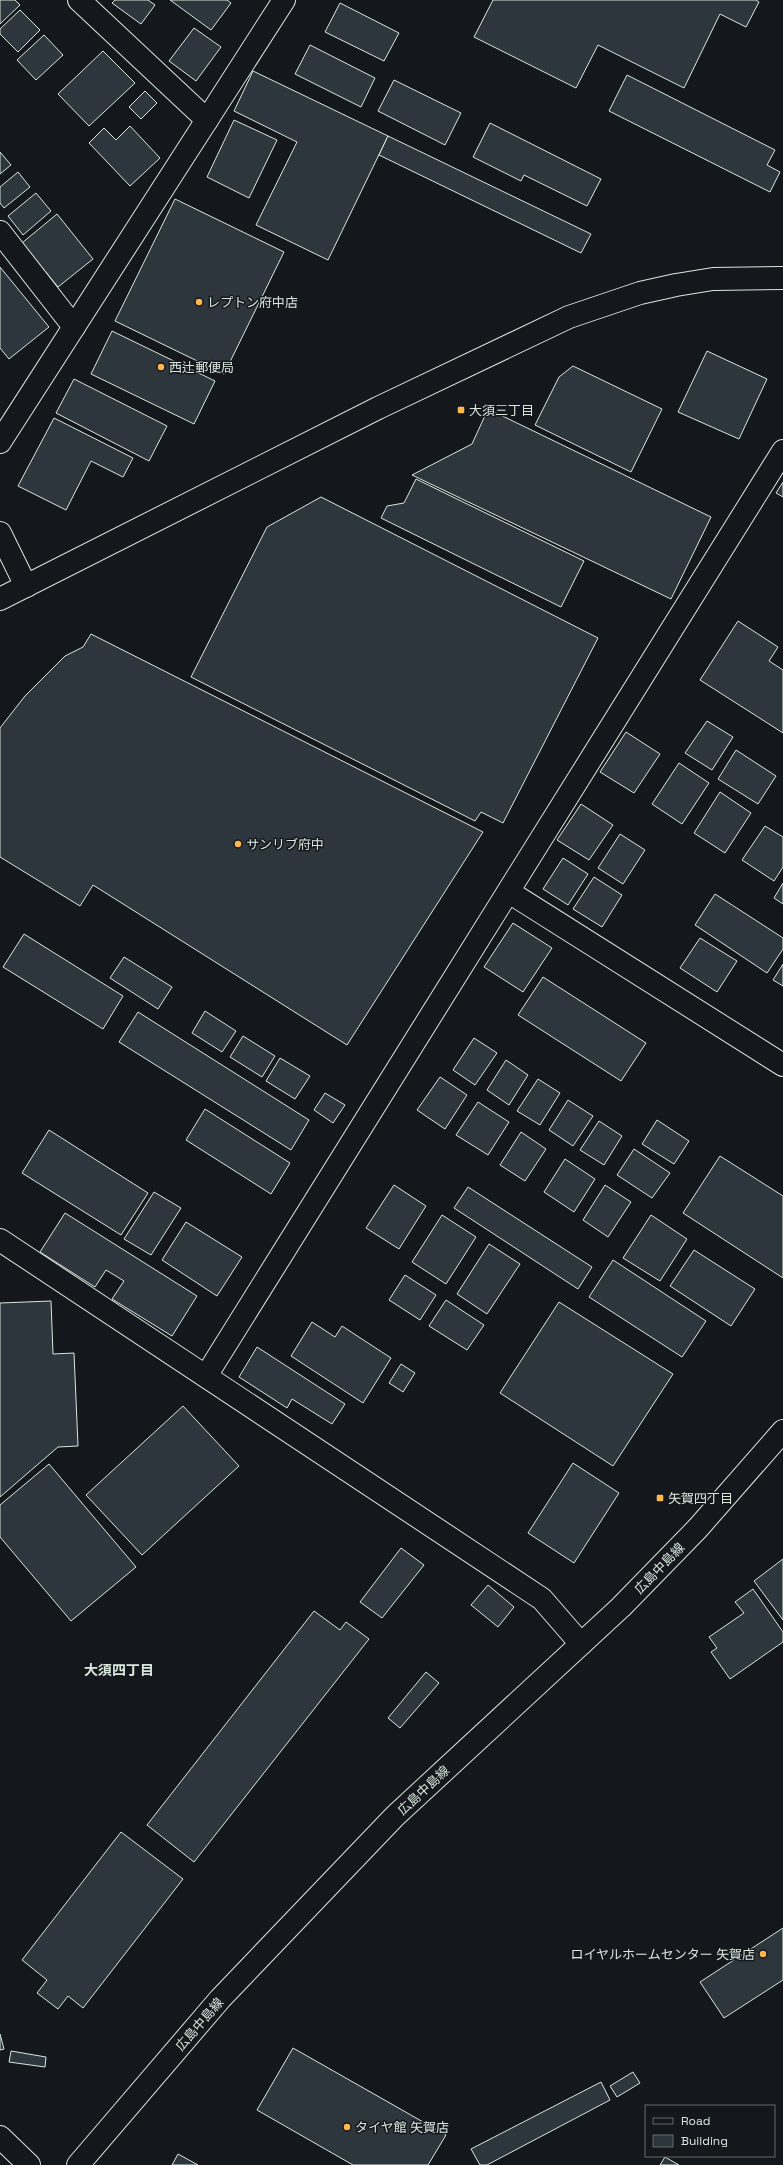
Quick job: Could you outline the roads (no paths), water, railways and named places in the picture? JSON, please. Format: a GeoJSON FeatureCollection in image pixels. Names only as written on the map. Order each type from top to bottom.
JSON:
{"type":"FeatureCollection","features":[{"type":"Feature","properties":{"kind":"street"},"geometry":{"type":"LineString","coordinates":[[79,0],[207,120]]}},
{"type":"Feature","properties":{"kind":"street"},"geometry":{"type":"LineString","coordinates":[[0,442],[284,0]]}},
{"type":"Feature","properties":{"kind":"street"},"geometry":{"type":"LineString","coordinates":[[0,232],[74,327]]}},
{"type":"Feature","properties":{"kind":"street"},"geometry":{"type":"LineString","coordinates":[[0,599],[371,412],[569,317],[640,293],[676,285],[713,280],[783,278]]}},
{"type":"Feature","properties":{"kind":"street"},"geometry":{"type":"LineString","coordinates":[[206,1376],[783,451]]}},
{"type":"Feature","properties":{"kind":"street"},"geometry":{"type":"LineString","coordinates":[[0,533],[26,586]]}},
{"type":"Feature","properties":{"kind":"street"},"geometry":{"type":"LineString","coordinates":[[509,892],[783,1065]]}},
{"type":"Feature","properties":{"kind":"street"},"geometry":{"type":"LineString","coordinates":[[0,1240],[542,1599],[581,1644]]}},
{"type":"Feature","properties":{"kind":"street","name":"広島中島線"},"geometry":{"type":"LineString","coordinates":[[78,2165],[220,1999],[396,1816],[581,1644],[660,1568],[698,1528],[783,1431]]}},
{"type":"Feature","properties":{"kind":"street"},"geometry":{"type":"LineString","coordinates":[[0,2137],[29,2165]]}},
{"type":"Feature","properties":{"kind":"place","name":"レプトン府中店"},"geometry":{"type":"Point","coordinates":[199,302]}},
{"type":"Feature","properties":{"kind":"place","name":"西辻郵便局"},"geometry":{"type":"Point","coordinates":[161,367]}},
{"type":"Feature","properties":{"kind":"place","name":"大須三丁目"},"geometry":{"type":"Point","coordinates":[461,410]}},
{"type":"Feature","properties":{"kind":"place","name":"サンリブ府中"},"geometry":{"type":"Point","coordinates":[238,844]}},
{"type":"Feature","properties":{"kind":"place","name":"矢賀四丁目"},"geometry":{"type":"Point","coordinates":[660,1498]}},
{"type":"Feature","properties":{"kind":"place","name":"ロイヤルホームセンター 矢賀店"},"geometry":{"type":"Point","coordinates":[763,1954]}},
{"type":"Feature","properties":{"kind":"place","name":"タイヤ館 矢賀店"},"geometry":{"type":"Point","coordinates":[347,2127]}},
{"type":"Feature","properties":{"kind":"district","name":"大須四丁目"},"geometry":{"type":"Point","coordinates":[119,1670]}}]}
